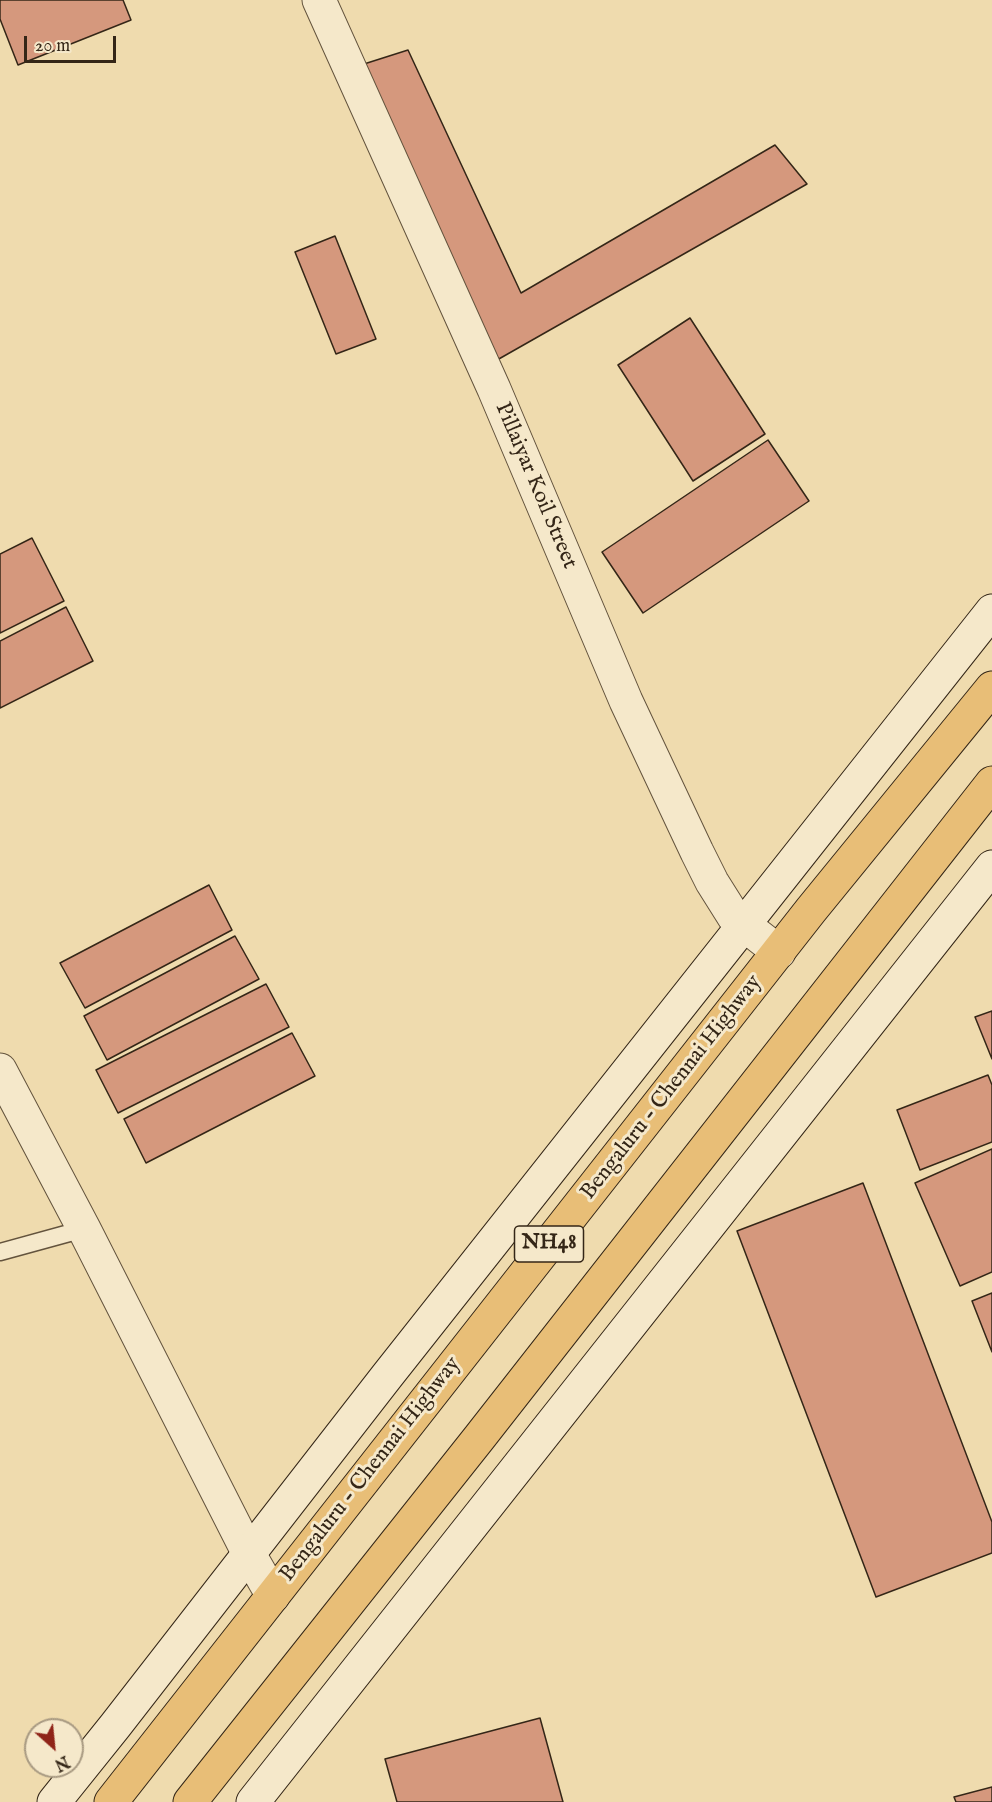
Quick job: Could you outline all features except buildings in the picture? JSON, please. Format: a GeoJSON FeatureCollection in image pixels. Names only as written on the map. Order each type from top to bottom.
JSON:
{"type":"FeatureCollection","features":[{"type":"Feature","properties":{"kind":"highway","name":"Bengaluru - Chennai Highway"},"geometry":{"type":"LineString","coordinates":[[111,1802],[779,952],[992,688]]}},
{"type":"Feature","properties":{"kind":"highway","name":"NH48"},"geometry":{"type":"LineString","coordinates":[[190,1802],[479,1438],[992,783]]}},
{"type":"Feature","properties":{"kind":"street","name":"Pillaiyar Koil Street"},"geometry":{"type":"LineString","coordinates":[[319,0],[494,389],[626,700],[712,882],[725,905],[743,926],[779,952]]}},
{"type":"Feature","properties":{"kind":"street"},"geometry":{"type":"LineString","coordinates":[[65,1798],[387,1376],[992,611]]}},
{"type":"Feature","properties":{"kind":"street"},"geometry":{"type":"LineString","coordinates":[[253,1802],[992,867]]}},
{"type":"Feature","properties":{"kind":"street"},"geometry":{"type":"LineString","coordinates":[[0,1070],[84,1229],[249,1554],[273,1596]]}},
{"type":"Feature","properties":{"kind":"lane"},"geometry":{"type":"LineString","coordinates":[[0,1252],[84,1229]]}}]}
